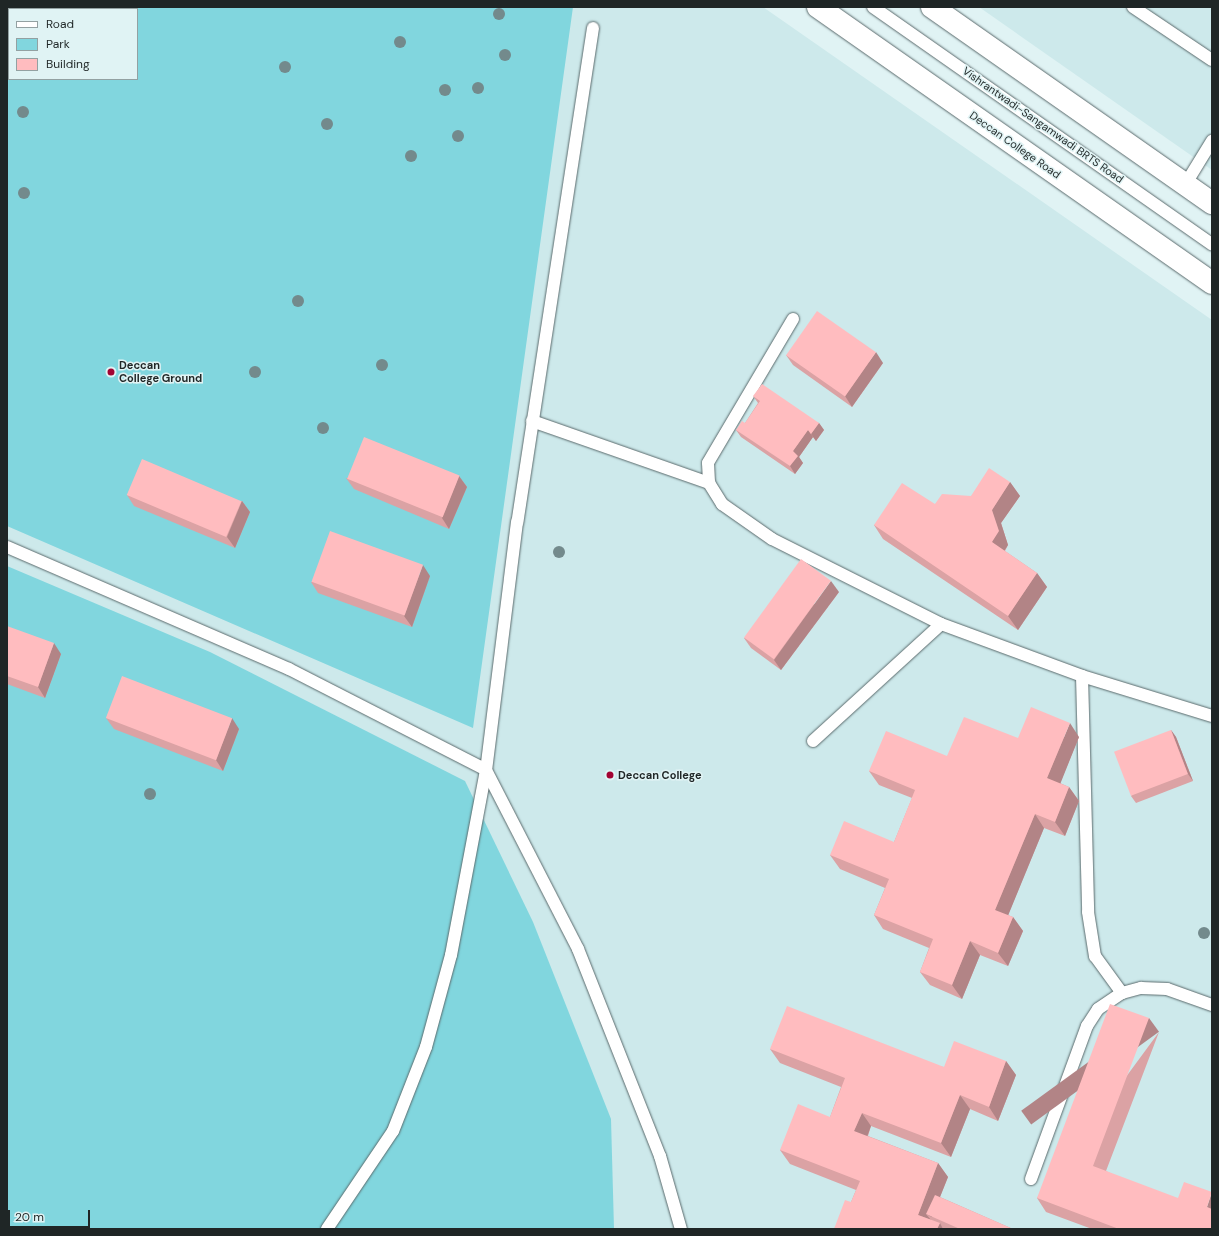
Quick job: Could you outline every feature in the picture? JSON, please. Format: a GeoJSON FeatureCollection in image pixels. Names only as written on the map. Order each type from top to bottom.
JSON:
{"type":"FeatureCollection","features":[{"type":"Feature","properties":{"kind":"main road","name":"Deccan College Road"},"geometry":{"type":"LineString","coordinates":[[818,7],[1212,283]]}},
{"type":"Feature","properties":{"kind":"main road"},"geometry":{"type":"LineString","coordinates":[[932,7],[1212,203]]}},
{"type":"Feature","properties":{"kind":"lane","name":"Vishrantwadi-Sangamwadi BRTS Road"},"geometry":{"type":"LineString","coordinates":[[873,7],[1212,244]]}},
{"type":"Feature","properties":{"kind":"lane"},"geometry":{"type":"LineString","coordinates":[[1133,7],[1212,60]]}},
{"type":"Feature","properties":{"kind":"lane"},"geometry":{"type":"LineString","coordinates":[[328,1229],[393,1131],[426,1047],[452,955],[486,770],[532,421],[593,28]]}},
{"type":"Feature","properties":{"kind":"lane"},"geometry":{"type":"LineString","coordinates":[[1185,184],[1212,141]]}},
{"type":"Feature","properties":{"kind":"lane"},"geometry":{"type":"LineString","coordinates":[[793,319],[708,463],[709,483],[722,504],[772,539],[941,624],[1082,676],[1212,716]]}},
{"type":"Feature","properties":{"kind":"lane"},"geometry":{"type":"LineString","coordinates":[[532,421],[709,483]]}},
{"type":"Feature","properties":{"kind":"lane"},"geometry":{"type":"LineString","coordinates":[[7,547],[289,669],[486,770],[578,949],[660,1156],[682,1229]]}},
{"type":"Feature","properties":{"kind":"lane"},"geometry":{"type":"LineString","coordinates":[[813,741],[941,624]]}},
{"type":"Feature","properties":{"kind":"lane"},"geometry":{"type":"LineString","coordinates":[[1082,676],[1088,912],[1095,956],[1122,993]]}},
{"type":"Feature","properties":{"kind":"lane"},"geometry":{"type":"LineString","coordinates":[[1031,1179],[1087,1026],[1098,1009],[1122,993],[1141,988],[1167,989],[1212,1005]]}},
{"type":"Feature","properties":{"kind":"shaded area","name":"Deccan College"},"geometry":{"type":"Polygon","coordinates":[[[7,7],[763,7],[1212,320],[1212,1229],[7,1229],[7,7]]]}},
{"type":"Feature","properties":{"kind":"shaded area"},"geometry":{"type":"Polygon","coordinates":[[[979,7],[1212,7],[1212,170],[979,7]]]}},
{"type":"Feature","properties":{"kind":"green space"},"geometry":{"type":"Polygon","coordinates":[[[7,7],[573,7],[473,728],[7,526],[7,7]]]}},
{"type":"Feature","properties":{"kind":"green space"},"geometry":{"type":"Polygon","coordinates":[[[7,566],[210,652],[465,781],[533,922],[611,1119],[614,1229],[7,1229],[7,566]]]}},
{"type":"Feature","properties":{"kind":"building"},"geometry":{"type":"Polygon","coordinates":[[[817,311],[876,352],[845,397],[786,355],[817,311]]]}},
{"type":"Feature","properties":{"kind":"building"},"geometry":{"type":"Polygon","coordinates":[[[762,384],[819,423],[811,434],[808,430],[793,451],[798,456],[790,466],[736,430],[742,421],[745,423],[760,401],[753,396],[762,384]]]}},
{"type":"Feature","properties":{"kind":"building"},"geometry":{"type":"Polygon","coordinates":[[[364,437],[459,476],[443,517],[347,479],[364,437]]]}},
{"type":"Feature","properties":{"kind":"building"},"geometry":{"type":"Polygon","coordinates":[[[142,459],[241,501],[226,537],[127,495],[142,459]]]}},
{"type":"Feature","properties":{"kind":"building"},"geometry":{"type":"Polygon","coordinates":[[[989,468],[1010,482],[992,510],[999,531],[992,542],[1037,573],[1008,616],[874,525],[902,483],[935,504],[942,494],[971,496],[989,468]]]}},
{"type":"Feature","properties":{"kind":"building"},"geometry":{"type":"Polygon","coordinates":[[[330,531],[423,565],[405,616],[312,582],[330,531]]]}},
{"type":"Feature","properties":{"kind":"building"},"geometry":{"type":"Polygon","coordinates":[[[801,559],[831,581],[774,659],[744,637],[801,559]]]}},
{"type":"Feature","properties":{"kind":"building"},"geometry":{"type":"Polygon","coordinates":[[[7,626],[54,643],[38,687],[7,676],[7,626]]]}},
{"type":"Feature","properties":{"kind":"building"},"geometry":{"type":"Polygon","coordinates":[[[122,676],[232,718],[216,760],[106,718],[122,676]]]}},
{"type":"Feature","properties":{"kind":"building"},"geometry":{"type":"Polygon","coordinates":[[[1031,707],[1070,723],[1047,778],[1069,787],[1055,822],[1035,814],[995,910],[1013,917],[998,953],[970,941],[952,985],[920,972],[933,939],[874,915],[889,879],[830,855],[844,821],[894,842],[915,790],[869,771],[886,731],[947,756],[964,717],[1018,738],[1031,707]]]}},
{"type":"Feature","properties":{"kind":"building"},"geometry":{"type":"Polygon","coordinates":[[[1171,730],[1188,774],[1131,796],[1114,752],[1171,730]]]}},
{"type":"Feature","properties":{"kind":"building"},"geometry":{"type":"Polygon","coordinates":[[[1110,1004],[1149,1018],[1093,1166],[1178,1198],[1184,1182],[1212,1192],[1207,1207],[1212,1209],[1212,1229],[1119,1229],[1037,1198],[1110,1004]]]}},
{"type":"Feature","properties":{"kind":"building"},"geometry":{"type":"Polygon","coordinates":[[[787,1006],[944,1067],[954,1041],[1006,1061],[989,1107],[960,1095],[941,1143],[862,1113],[854,1131],[938,1163],[918,1215],[940,1223],[937,1229],[834,1229],[845,1200],[851,1202],[860,1181],[780,1150],[798,1104],[830,1117],[845,1078],[770,1049],[787,1006]]]}},
{"type":"Feature","properties":{"kind":"building"},"geometry":{"type":"Polygon","coordinates":[[[935,1195],[1013,1229],[960,1229],[926,1214],[935,1195]]]}},
{"type":"Feature","properties":{"kind":"place","name":"Deccan College Ground"},"geometry":{"type":"Point","coordinates":[111,372]}},
{"type":"Feature","properties":{"kind":"place","name":"Deccan College"},"geometry":{"type":"Point","coordinates":[610,775]}}]}
